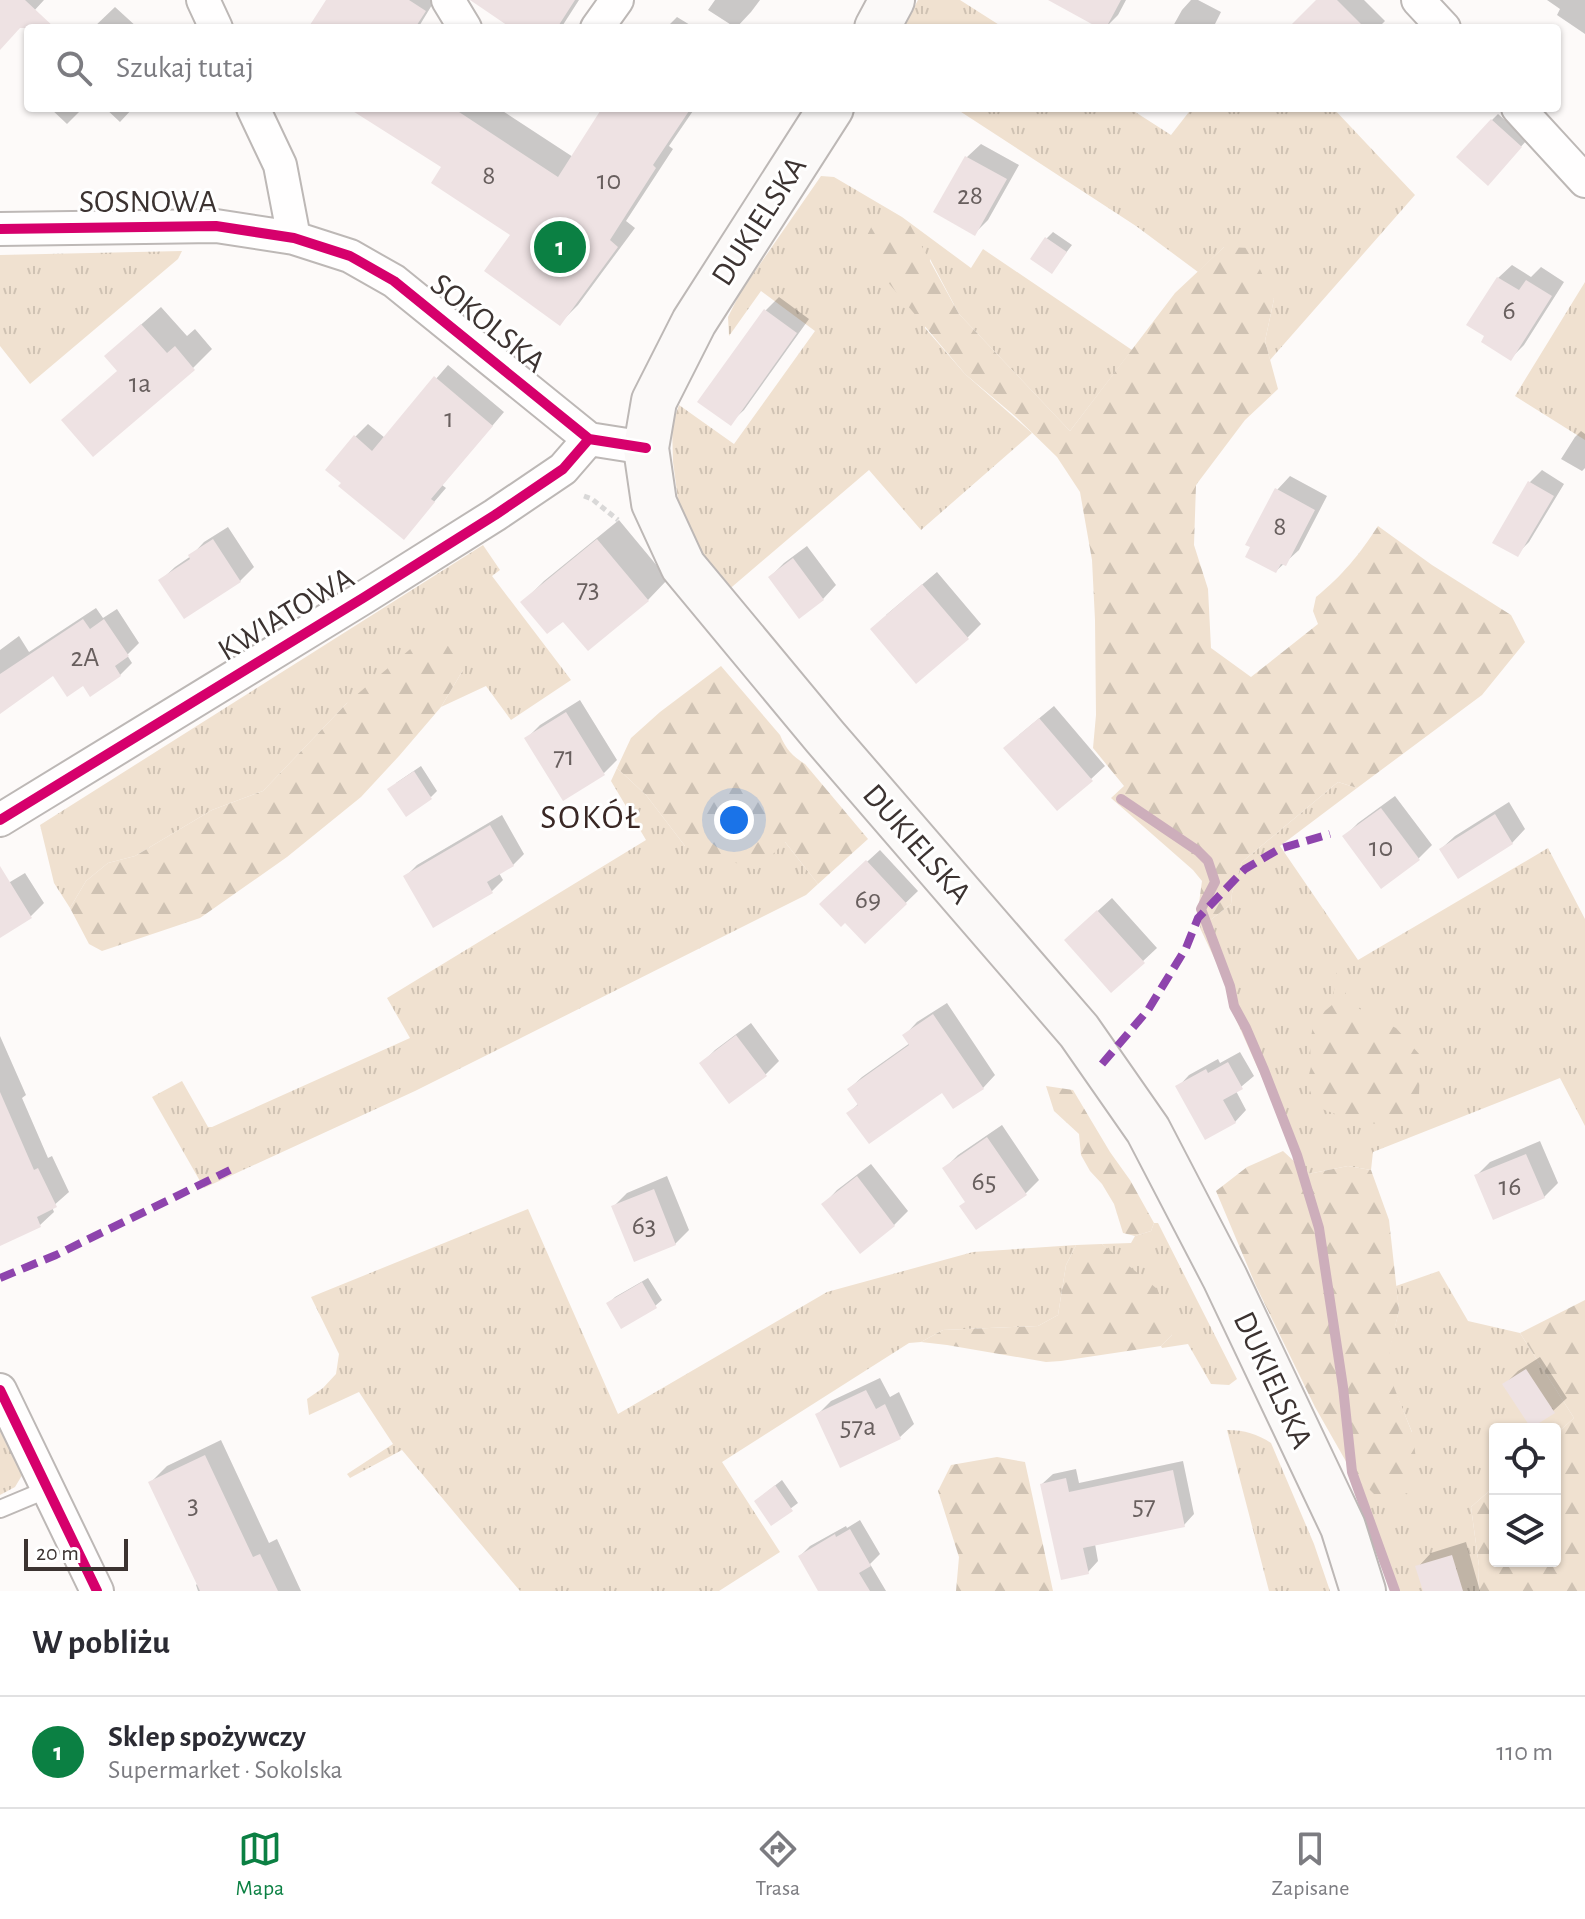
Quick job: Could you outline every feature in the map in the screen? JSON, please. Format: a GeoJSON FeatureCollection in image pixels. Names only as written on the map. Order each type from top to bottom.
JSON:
{"type":"FeatureCollection","features":[{"type":"Feature","properties":{"kind":"main road"},"geometry":{"type":"LineString","coordinates":[[879,24],[892,0]]}},
{"type":"Feature","properties":{"kind":"main road","name":"DUKIELSKA"},"geometry":{"type":"LineString","coordinates":[[828,112],[694,322],[654,401],[646,448],[654,503],[683,566],[825,737],[1079,1031],[1148,1130],[1225,1278],[1343,1527],[1363,1591]]}},
{"type":"Feature","properties":{"kind":"street"},"geometry":{"type":"LineString","coordinates":[[203,0],[214,24]]}},
{"type":"Feature","properties":{"kind":"street"},"geometry":{"type":"LineString","coordinates":[[448,0],[463,24]]}},
{"type":"Feature","properties":{"kind":"street"},"geometry":{"type":"LineString","coordinates":[[600,24],[617,0]]}},
{"type":"Feature","properties":{"kind":"street"},"geometry":{"type":"LineString","coordinates":[[1418,0],[1440,24]]}},
{"type":"Feature","properties":{"kind":"street"},"geometry":{"type":"LineString","coordinates":[[255,112],[280,165],[294,238]]}},
{"type":"Feature","properties":{"kind":"street"},"geometry":{"type":"LineString","coordinates":[[1522,112],[1585,181]]}},
{"type":"Feature","properties":{"kind":"street","name":"SOSNOWA"},"geometry":{"type":"LineString","coordinates":[[0,229],[216,226],[294,238]]}},
{"type":"Feature","properties":{"kind":"street","name":"SOKOLSKA"},"geometry":{"type":"LineString","coordinates":[[294,238],[350,256],[391,278],[589,439]]}},
{"type":"Feature","properties":{"kind":"street"},"geometry":{"type":"LineString","coordinates":[[589,439],[646,448]]}},
{"type":"Feature","properties":{"kind":"street","name":"KWIATOWA"},"geometry":{"type":"LineString","coordinates":[[0,820],[495,515],[563,469],[589,439]]}},
{"type":"Feature","properties":{"kind":"street"},"geometry":{"type":"LineString","coordinates":[[0,1390],[97,1591]]}},
{"type":"Feature","properties":{"kind":"lane"},"geometry":{"type":"LineString","coordinates":[[0,1509],[48,1489]]}},
{"type":"Feature","properties":{"kind":"path"},"geometry":{"type":"LineString","coordinates":[[576,495],[592,499],[616,517],[625,530]]}},
{"type":"Feature","properties":{"kind":"green space"},"geometry":{"type":"Polygon","coordinates":[[[918,0],[960,0],[998,24],[905,24],[918,0]]]}},
{"type":"Feature","properties":{"kind":"green space"},"geometry":{"type":"Polygon","coordinates":[[[961,112],[1135,112],[1171,135],[1189,112],[1337,112],[1415,195],[1270,360],[1265,341],[1274,299],[1224,247],[1198,272],[1136,226],[961,112]]]}},
{"type":"Feature","properties":{"kind":"green space"},"geometry":{"type":"Polygon","coordinates":[[[821,176],[834,177],[902,217],[971,268],[983,249],[1132,350],[1070,431],[959,314],[930,259],[925,328],[965,374],[1032,433],[921,530],[869,470],[726,592],[679,507],[672,425],[679,405],[734,444],[815,331],[761,291],[729,336],[728,317],[740,293],[821,176]]]}},
{"type":"Feature","properties":{"kind":"green space"},"geometry":{"type":"Polygon","coordinates":[[[877,216],[909,223],[959,314],[1070,431],[1175,293],[1224,247],[1250,248],[1274,299],[1265,341],[1278,389],[1245,420],[1196,485],[1194,545],[1208,589],[1211,648],[1251,677],[1318,624],[1313,611],[1316,597],[1350,564],[1378,526],[1511,615],[1525,642],[1482,695],[1357,788],[1338,782],[1242,862],[1231,904],[1200,928],[1198,910],[1202,881],[1111,798],[1124,786],[1093,748],[1096,715],[1092,560],[1080,492],[1057,457],[965,374],[860,249],[877,216]]]}},
{"type":"Feature","properties":{"kind":"green space"},"geometry":{"type":"Polygon","coordinates":[[[182,251],[178,259],[30,384],[0,346],[0,255],[182,251]]]}},
{"type":"Feature","properties":{"kind":"green space"},"geometry":{"type":"Polygon","coordinates":[[[1585,282],[1585,440],[1515,396],[1585,282]]]}},
{"type":"Feature","properties":{"kind":"green space"},"geometry":{"type":"Polygon","coordinates":[[[483,545],[500,570],[492,576],[571,680],[511,720],[486,686],[441,707],[463,670],[347,703],[263,791],[212,810],[135,856],[108,863],[86,881],[70,908],[54,883],[40,825],[483,545]]]}},
{"type":"Feature","properties":{"kind":"green space"},"geometry":{"type":"Polygon","coordinates":[[[422,639],[448,646],[463,670],[441,707],[361,797],[287,857],[200,918],[102,951],[89,944],[70,908],[86,881],[108,863],[135,856],[212,810],[263,791],[347,703],[422,639]]]}},
{"type":"Feature","properties":{"kind":"green space"},"geometry":{"type":"Polygon","coordinates":[[[721,666],[780,735],[790,752],[805,764],[868,839],[818,884],[785,842],[757,870],[685,846],[646,795],[617,768],[631,738],[721,666]]]}},
{"type":"Feature","properties":{"kind":"green space"},"geometry":{"type":"Polygon","coordinates":[[[617,768],[646,795],[685,846],[785,842],[818,884],[806,895],[415,1091],[204,1188],[152,1097],[182,1081],[208,1127],[212,1127],[410,1038],[387,998],[646,840],[611,781],[617,768]]]}},
{"type":"Feature","properties":{"kind":"green space"},"geometry":{"type":"Polygon","coordinates":[[[1338,782],[1357,788],[1280,846],[1358,960],[1548,848],[1585,919],[1585,1126],[1560,1078],[1373,1152],[1371,1170],[1348,1166],[1308,1174],[1295,1162],[1275,1107],[1230,1006],[1227,985],[1200,928],[1231,904],[1242,862],[1338,782]]]}},
{"type":"Feature","properties":{"kind":"green space"},"geometry":{"type":"Polygon","coordinates":[[[1337,970],[1348,978],[1345,999],[1396,1028],[1420,1055],[1419,1097],[1393,1126],[1354,1121],[1322,1109],[1312,1096],[1307,1082],[1314,1020],[1332,1005],[1337,970]]]}},
{"type":"Feature","properties":{"kind":"green space"},"geometry":{"type":"Polygon","coordinates":[[[1046,1086],[1073,1090],[1154,1223],[1151,1231],[1135,1236],[1123,1233],[1114,1204],[1081,1155],[1079,1134],[1054,1111],[1046,1086]]]}},
{"type":"Feature","properties":{"kind":"green space"},"geometry":{"type":"Polygon","coordinates":[[[1283,1151],[1308,1174],[1348,1166],[1371,1170],[1389,1220],[1399,1310],[1386,1367],[1413,1435],[1417,1468],[1408,1493],[1379,1499],[1352,1472],[1315,1407],[1256,1286],[1216,1191],[1247,1167],[1283,1151]]]}},
{"type":"Feature","properties":{"kind":"green space"},"geometry":{"type":"Polygon","coordinates":[[[528,1209],[618,1414],[827,1292],[973,1252],[1076,1245],[1066,1265],[1058,1315],[1038,1326],[943,1330],[921,1342],[909,1343],[722,1462],[780,1552],[719,1591],[520,1591],[402,1450],[350,1478],[347,1474],[393,1444],[359,1392],[309,1415],[307,1399],[336,1374],[339,1354],[311,1297],[528,1209]]]}},
{"type":"Feature","properties":{"kind":"green space"},"geometry":{"type":"Polygon","coordinates":[[[1154,1223],[1158,1223],[1237,1379],[1229,1385],[1211,1384],[1188,1344],[1162,1348],[1172,1335],[1126,1265],[1102,1244],[1131,1243],[1135,1236],[1151,1231],[1154,1223]]]}},
{"type":"Feature","properties":{"kind":"green space"},"geometry":{"type":"Polygon","coordinates":[[[1102,1244],[1156,1288],[1169,1314],[1172,1335],[1161,1346],[1046,1362],[921,1342],[943,1330],[1038,1326],[1058,1315],[1066,1265],[1076,1245],[1102,1244]]]}},
{"type":"Feature","properties":{"kind":"green space"},"geometry":{"type":"Polygon","coordinates":[[[1439,1271],[1468,1321],[1520,1333],[1574,1418],[1561,1430],[1561,1423],[1489,1423],[1489,1491],[1471,1507],[1479,1566],[1478,1591],[1395,1591],[1352,1472],[1379,1498],[1412,1432],[1385,1367],[1399,1310],[1396,1286],[1439,1271]]]}},
{"type":"Feature","properties":{"kind":"green space"},"geometry":{"type":"Polygon","coordinates":[[[1585,1300],[1585,1591],[1478,1591],[1479,1566],[1471,1507],[1489,1491],[1489,1567],[1561,1567],[1561,1430],[1574,1418],[1520,1333],[1585,1300]]]}},
{"type":"Feature","properties":{"kind":"green space"},"geometry":{"type":"Polygon","coordinates":[[[1227,1430],[1250,1433],[1271,1443],[1314,1544],[1330,1591],[1269,1591],[1227,1430]]]}},
{"type":"Feature","properties":{"kind":"green space"},"geometry":{"type":"Polygon","coordinates":[[[0,1431],[24,1472],[15,1487],[0,1495],[0,1431]]]}},
{"type":"Feature","properties":{"kind":"green space"},"geometry":{"type":"Polygon","coordinates":[[[997,1457],[1025,1462],[1053,1591],[956,1591],[959,1557],[938,1491],[951,1465],[997,1457]]]}},
{"type":"Feature","properties":{"kind":"building"},"geometry":{"type":"Polygon","coordinates":[[[0,0],[25,0],[51,24],[24,24],[24,28],[20,28],[0,50],[0,0]]]}},
{"type":"Feature","properties":{"kind":"building"},"geometry":{"type":"Polygon","coordinates":[[[326,0],[409,0],[426,11],[418,24],[311,24],[326,0]]]}},
{"type":"Feature","properties":{"kind":"building"},"geometry":{"type":"Polygon","coordinates":[[[470,0],[575,0],[560,24],[505,24],[470,0]]]}},
{"type":"Feature","properties":{"kind":"building"},"geometry":{"type":"Polygon","coordinates":[[[1048,0],[1121,0],[1108,24],[1092,24],[1048,0]]]}},
{"type":"Feature","properties":{"kind":"building"},"geometry":{"type":"Polygon","coordinates":[[[1316,0],[1337,0],[1361,24],[1292,24],[1316,0]]]}},
{"type":"Feature","properties":{"kind":"building"},"geometry":{"type":"Polygon","coordinates":[[[354,112],[459,112],[558,177],[599,112],[688,112],[653,165],[656,168],[610,240],[618,247],[560,326],[484,271],[510,235],[431,183],[441,167],[354,112]]]}},
{"type":"Feature","properties":{"kind":"building"},"geometry":{"type":"Polygon","coordinates":[[[1491,119],[1522,147],[1488,186],[1456,157],[1491,119]]]}},
{"type":"Feature","properties":{"kind":"building"},"geometry":{"type":"Polygon","coordinates":[[[965,156],[1007,179],[975,236],[933,212],[965,156]]]}},
{"type":"Feature","properties":{"kind":"building"},"geometry":{"type":"Polygon","coordinates":[[[1045,237],[1067,252],[1052,274],[1030,259],[1045,237]]]}},
{"type":"Feature","properties":{"kind":"building"},"geometry":{"type":"Polygon","coordinates":[[[1497,277],[1519,290],[1526,280],[1552,296],[1511,361],[1481,342],[1484,336],[1466,325],[1497,277]]]}},
{"type":"Feature","properties":{"kind":"building"},"geometry":{"type":"Polygon","coordinates":[[[764,309],[797,333],[731,426],[697,402],[764,309]]]}},
{"type":"Feature","properties":{"kind":"building"},"geometry":{"type":"Polygon","coordinates":[[[141,324],[167,353],[175,346],[195,370],[93,457],[61,420],[117,371],[104,356],[141,324]]]}},
{"type":"Feature","properties":{"kind":"building"},"geometry":{"type":"Polygon","coordinates":[[[434,376],[493,426],[431,499],[435,502],[404,540],[338,486],[341,483],[325,470],[354,435],[372,451],[434,376]]]}},
{"type":"Feature","properties":{"kind":"building"},"geometry":{"type":"Polygon","coordinates":[[[1528,481],[1554,496],[1518,557],[1492,543],[1528,481]]]}},
{"type":"Feature","properties":{"kind":"building"},"geometry":{"type":"Polygon","coordinates":[[[1275,488],[1315,510],[1286,566],[1281,564],[1276,573],[1245,557],[1250,547],[1245,545],[1275,488]]]}},
{"type":"Feature","properties":{"kind":"building"},"geometry":{"type":"Polygon","coordinates":[[[213,539],[241,582],[184,619],[158,580],[213,539]]]}},
{"type":"Feature","properties":{"kind":"building"},"geometry":{"type":"Polygon","coordinates":[[[597,539],[649,601],[588,651],[563,622],[547,634],[520,602],[597,539]]]}},
{"type":"Feature","properties":{"kind":"building"},"geometry":{"type":"Polygon","coordinates":[[[793,558],[824,600],[799,619],[768,577],[793,558]]]}},
{"type":"Feature","properties":{"kind":"building"},"geometry":{"type":"Polygon","coordinates":[[[922,584],[969,639],[916,684],[870,629],[922,584]]]}},
{"type":"Feature","properties":{"kind":"building"},"geometry":{"type":"Polygon","coordinates":[[[83,619],[90,629],[104,619],[129,656],[115,666],[121,676],[90,697],[83,686],[67,697],[53,676],[0,714],[0,674],[83,619]]]}},
{"type":"Feature","properties":{"kind":"building"},"geometry":{"type":"Polygon","coordinates":[[[566,712],[605,775],[563,801],[524,738],[566,712]]]}},
{"type":"Feature","properties":{"kind":"building"},"geometry":{"type":"Polygon","coordinates":[[[1039,718],[1093,781],[1057,811],[1003,748],[1039,718]]]}},
{"type":"Feature","properties":{"kind":"building"},"geometry":{"type":"Polygon","coordinates":[[[414,771],[432,799],[406,817],[387,789],[414,771]]]}},
{"type":"Feature","properties":{"kind":"building"},"geometry":{"type":"Polygon","coordinates":[[[1381,808],[1420,860],[1381,889],[1342,836],[1381,808]]]}},
{"type":"Feature","properties":{"kind":"building"},"geometry":{"type":"Polygon","coordinates":[[[1495,814],[1513,844],[1458,879],[1439,849],[1495,814]]]}},
{"type":"Feature","properties":{"kind":"building"},"geometry":{"type":"Polygon","coordinates":[[[490,825],[514,866],[487,882],[493,893],[433,928],[403,876],[490,825]]]}},
{"type":"Feature","properties":{"kind":"building"},"geometry":{"type":"Polygon","coordinates":[[[866,860],[907,904],[865,944],[845,923],[841,927],[819,904],[866,860]]]}},
{"type":"Feature","properties":{"kind":"building"},"geometry":{"type":"Polygon","coordinates":[[[0,866],[32,918],[0,938],[0,866]]]}},
{"type":"Feature","properties":{"kind":"building"},"geometry":{"type":"Polygon","coordinates":[[[1097,910],[1145,963],[1111,993],[1064,940],[1097,910]]]}},
{"type":"Feature","properties":{"kind":"building"},"geometry":{"type":"Polygon","coordinates":[[[933,1014],[984,1089],[953,1109],[942,1093],[869,1144],[846,1113],[858,1105],[847,1089],[909,1045],[902,1035],[933,1014]]]}},
{"type":"Feature","properties":{"kind":"building"},"geometry":{"type":"Polygon","coordinates":[[[736,1035],[767,1076],[729,1104],[699,1063],[736,1035]]]}},
{"type":"Feature","properties":{"kind":"building"},"geometry":{"type":"Polygon","coordinates":[[[1228,1062],[1243,1089],[1223,1100],[1236,1123],[1205,1140],[1175,1086],[1206,1069],[1208,1073],[1228,1062]]]}},
{"type":"Feature","properties":{"kind":"building"},"geometry":{"type":"Polygon","coordinates":[[[0,1092],[34,1170],[38,1168],[57,1207],[37,1217],[41,1227],[0,1246],[0,1092]]]}},
{"type":"Feature","properties":{"kind":"building"},"geometry":{"type":"Polygon","coordinates":[[[987,1137],[1027,1195],[976,1230],[959,1206],[965,1202],[942,1168],[987,1137]]]}},
{"type":"Feature","properties":{"kind":"building"},"geometry":{"type":"Polygon","coordinates":[[[1526,1154],[1545,1198],[1493,1220],[1474,1175],[1526,1154]]]}},
{"type":"Feature","properties":{"kind":"building"},"geometry":{"type":"Polygon","coordinates":[[[857,1176],[895,1226],[860,1254],[821,1204],[857,1176]]]}},
{"type":"Feature","properties":{"kind":"building"},"geometry":{"type":"Polygon","coordinates":[[[654,1189],[676,1245],[634,1262],[611,1206],[654,1189]]]}},
{"type":"Feature","properties":{"kind":"building"},"geometry":{"type":"Polygon","coordinates":[[[642,1282],[657,1308],[621,1329],[606,1303],[642,1282]]]}},
{"type":"Feature","properties":{"kind":"building"},"geometry":{"type":"Polygon","coordinates":[[[1526,1369],[1555,1413],[1539,1423],[1528,1423],[1502,1384],[1526,1369]]]}},
{"type":"Feature","properties":{"kind":"building"},"geometry":{"type":"Polygon","coordinates":[[[866,1390],[876,1409],[885,1404],[901,1439],[840,1468],[815,1414],[866,1390]]]}},
{"type":"Feature","properties":{"kind":"building"},"geometry":{"type":"Polygon","coordinates":[[[205,1455],[253,1557],[260,1554],[278,1591],[200,1591],[148,1482],[205,1455]]]}},
{"type":"Feature","properties":{"kind":"building"},"geometry":{"type":"Polygon","coordinates":[[[1173,1470],[1185,1527],[1083,1548],[1089,1574],[1061,1580],[1040,1484],[1066,1478],[1069,1492],[1173,1470]]]}},
{"type":"Feature","properties":{"kind":"building"},"geometry":{"type":"Polygon","coordinates":[[[775,1485],[793,1511],[771,1526],[754,1501],[775,1485]]]}},
{"type":"Feature","properties":{"kind":"building"},"geometry":{"type":"Polygon","coordinates":[[[850,1529],[871,1566],[859,1573],[870,1591],[818,1591],[798,1556],[835,1534],[836,1537],[850,1529]]]}},
{"type":"Feature","properties":{"kind":"building"},"geometry":{"type":"Polygon","coordinates":[[[1452,1555],[1463,1591],[1423,1591],[1415,1566],[1452,1555]]]}},
{"type":"Feature","properties":{"kind":"waterway"},"geometry":{"type":"LineString","coordinates":[[1121,799],[1208,861],[1215,882],[1201,909],[1230,986],[1234,1006],[1264,1070],[1297,1155],[1319,1228],[1343,1387],[1352,1472],[1395,1591]]}},
{"type":"Feature","properties":{"kind":"marked path"},"geometry":{"type":"LineString","coordinates":[[1102,1064],[1148,1010],[1186,948],[1198,918],[1245,869],[1279,849],[1330,834]]}},
{"type":"Feature","properties":{"kind":"marked path"},"geometry":{"type":"LineString","coordinates":[[0,1278],[56,1255],[230,1170]]}},
{"type":"Feature","properties":{"kind":"cycle path"},"geometry":{"type":"LineString","coordinates":[[0,229],[216,226],[294,238],[350,256],[394,281],[589,439],[646,448]]}},
{"type":"Feature","properties":{"kind":"cycle path"},"geometry":{"type":"LineString","coordinates":[[0,820],[495,515],[563,469],[589,439]]}},
{"type":"Feature","properties":{"kind":"cycle path"},"geometry":{"type":"LineString","coordinates":[[0,1390],[97,1591]]}},
{"type":"Feature","properties":{"kind":"place","name":"Sklep spożywczy"},"geometry":{"type":"Point","coordinates":[560,247]}},
{"type":"Feature","properties":{"kind":"district","name":"SOKÓŁ"},"geometry":{"type":"Point","coordinates":[591,818]}}]}
